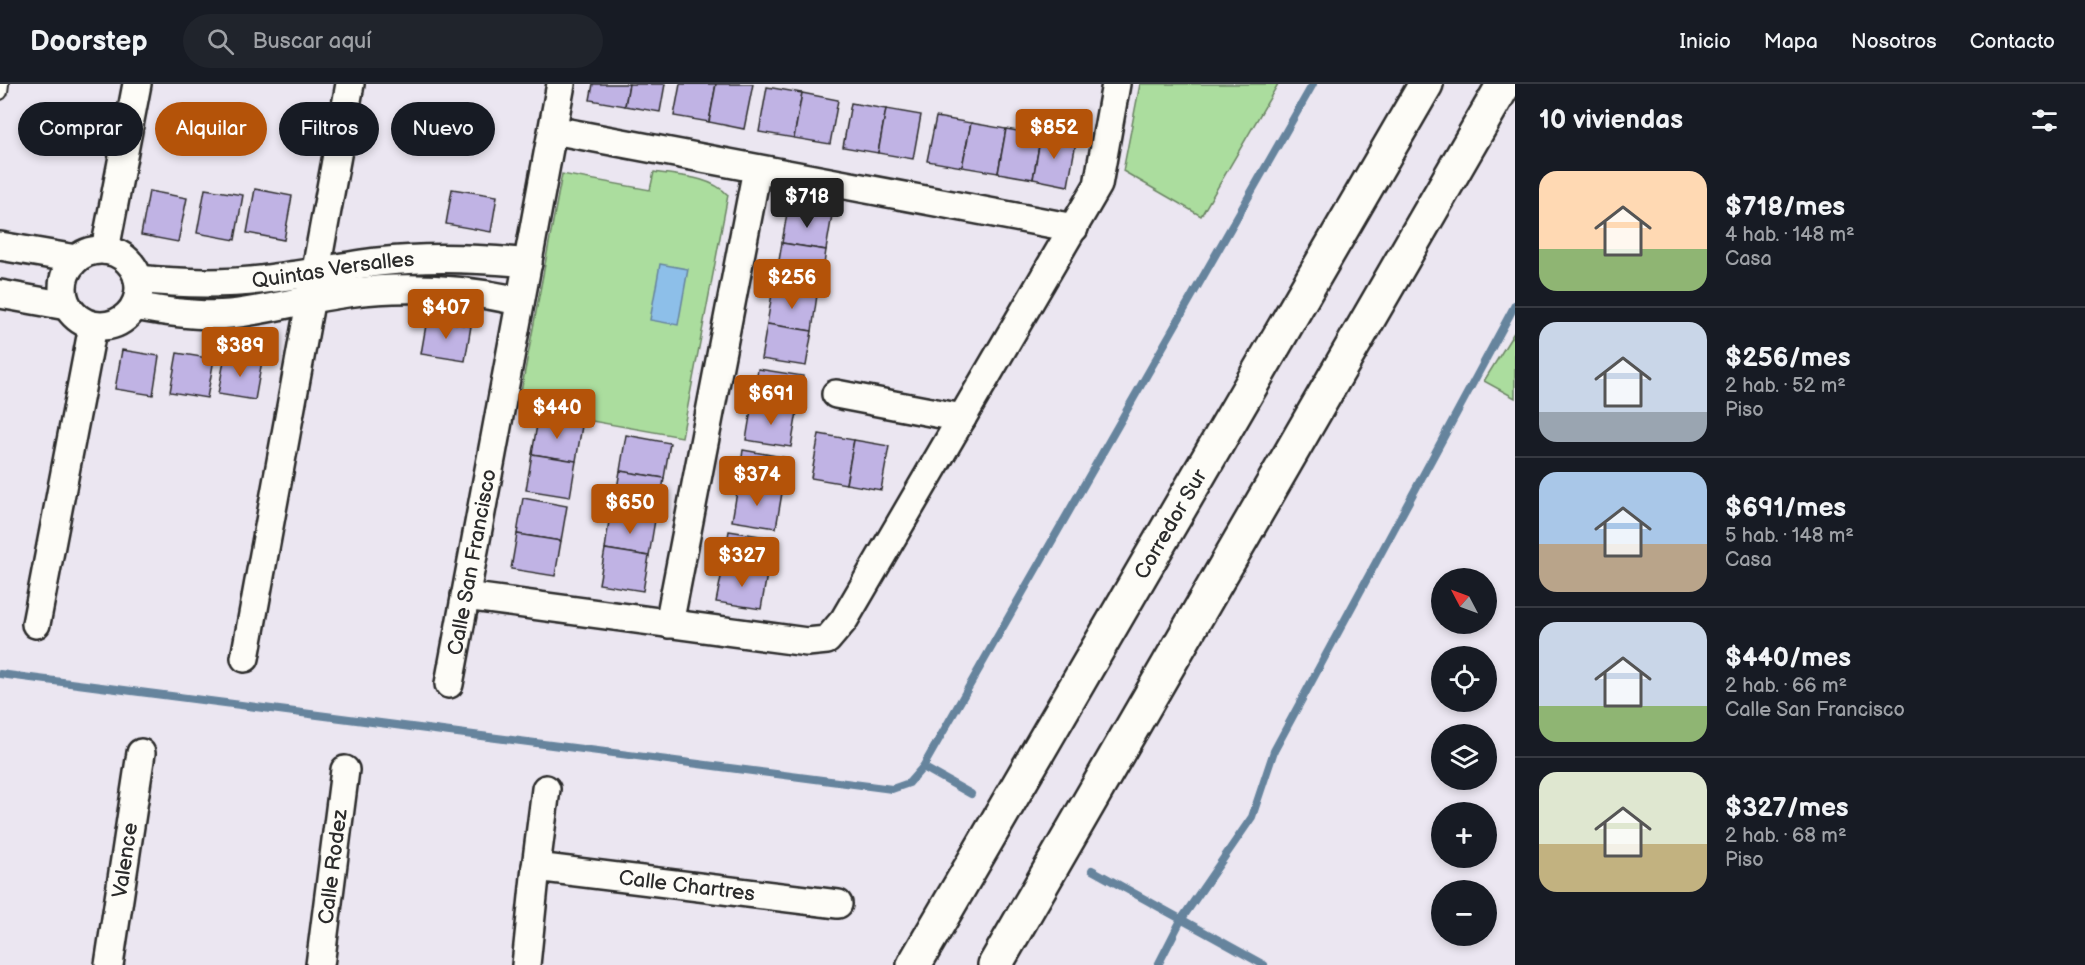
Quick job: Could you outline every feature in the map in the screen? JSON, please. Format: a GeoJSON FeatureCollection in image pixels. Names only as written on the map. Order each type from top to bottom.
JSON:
{"type":"FeatureCollection","features":[{"type":"Feature","properties":{"kind":"highway","name":"Corredor Sur"},"geometry":{"type":"LineString","coordinates":[[914,965],[1426,84]]}},
{"type":"Feature","properties":{"kind":"highway"},"geometry":{"type":"LineString","coordinates":[[995,965],[1504,84]]}},
{"type":"Feature","properties":{"kind":"street"},"geometry":{"type":"LineString","coordinates":[[105,250],[137,84]]}},
{"type":"Feature","properties":{"kind":"street"},"geometry":{"type":"LineString","coordinates":[[245,658],[350,84]]}},
{"type":"Feature","properties":{"kind":"street","name":"Calle San Francisco"},"geometry":{"type":"LineString","coordinates":[[449,684],[561,84]]}},
{"type":"Feature","properties":{"kind":"street"},"geometry":{"type":"LineString","coordinates":[[465,596],[807,642],[827,640],[844,620],[1098,185],[1116,84]]}},
{"type":"Feature","properties":{"kind":"street"},"geometry":{"type":"LineString","coordinates":[[553,130],[1074,228]]}},
{"type":"Feature","properties":{"kind":"street"},"geometry":{"type":"LineString","coordinates":[[669,624],[757,169]]}},
{"type":"Feature","properties":{"kind":"street"},"geometry":{"type":"LineString","coordinates":[[0,246],[76,259]]}},
{"type":"Feature","properties":{"kind":"street"},"geometry":{"type":"LineString","coordinates":[[105,250],[126,259],[134,268],[138,279],[138,297],[135,306],[122,320],[113,324],[93,326],[74,315],[65,298],[64,279],[76,259],[90,252],[105,250]]}},
{"type":"Feature","properties":{"kind":"street","name":"Quintas Versalles"},"geometry":{"type":"LineString","coordinates":[[138,279],[201,284],[237,282],[274,279],[379,262],[429,258],[528,263]]}},
{"type":"Feature","properties":{"kind":"street"},"geometry":{"type":"LineString","coordinates":[[0,280],[65,298]]}},
{"type":"Feature","properties":{"kind":"street","name":"Quintas Versalles"},"geometry":{"type":"LineString","coordinates":[[135,306],[183,314],[229,314],[378,290],[427,289],[490,295],[520,301]]}},
{"type":"Feature","properties":{"kind":"street"},"geometry":{"type":"LineString","coordinates":[[0,294],[65,298]]}},
{"type":"Feature","properties":{"kind":"street"},"geometry":{"type":"LineString","coordinates":[[36,624],[93,326]]}},
{"type":"Feature","properties":{"kind":"street"},"geometry":{"type":"LineString","coordinates":[[836,394],[962,418]]}},
{"type":"Feature","properties":{"kind":"street","name":"Valence"},"geometry":{"type":"LineString","coordinates":[[109,965],[141,753]]}},
{"type":"Feature","properties":{"kind":"street","name":"Calle Rodez"},"geometry":{"type":"LineString","coordinates":[[320,965],[345,770]]}},
{"type":"Feature","properties":{"kind":"street"},"geometry":{"type":"LineString","coordinates":[[526,965],[546,789]]}},
{"type":"Feature","properties":{"kind":"street","name":"Calle Chartres"},"geometry":{"type":"LineString","coordinates":[[536,867],[838,904]]}},
{"type":"Feature","properties":{"kind":"lane"},"geometry":{"type":"LineString","coordinates":[[0,92],[2,84]]}},
{"type":"Feature","properties":{"kind":"green space"},"geometry":{"type":"Polygon","coordinates":[[[1140,84],[1278,84],[1201,216],[1123,171],[1140,84]]]}},
{"type":"Feature","properties":{"kind":"green space"},"geometry":{"type":"Polygon","coordinates":[[[654,172],[703,180],[728,195],[682,437],[518,408],[562,174],[650,190],[654,172]]]}},
{"type":"Feature","properties":{"kind":"green space"},"geometry":{"type":"Polygon","coordinates":[[[1515,331],[1515,398],[1484,381],[1515,331]]]}},
{"type":"Feature","properties":{"kind":"water"},"geometry":{"type":"Polygon","coordinates":[[[660,264],[688,269],[678,325],[650,320],[660,264]]]}},
{"type":"Feature","properties":{"kind":"building"},"geometry":{"type":"Polygon","coordinates":[[[593,84],[629,84],[625,106],[590,100],[593,84]]]}},
{"type":"Feature","properties":{"kind":"building"},"geometry":{"type":"Polygon","coordinates":[[[629,84],[665,84],[660,112],[625,106],[629,84]]]}},
{"type":"Feature","properties":{"kind":"building"},"geometry":{"type":"Polygon","coordinates":[[[680,84],[716,84],[709,122],[674,116],[680,84]]]}},
{"type":"Feature","properties":{"kind":"building"},"geometry":{"type":"Polygon","coordinates":[[[716,84],[753,84],[744,129],[709,122],[716,84]]]}},
{"type":"Feature","properties":{"kind":"building"},"geometry":{"type":"Polygon","coordinates":[[[767,87],[802,93],[794,138],[759,132],[767,87]]]}},
{"type":"Feature","properties":{"kind":"building"},"geometry":{"type":"Polygon","coordinates":[[[802,93],[838,100],[830,144],[794,138],[802,93]]]}},
{"type":"Feature","properties":{"kind":"building"},"geometry":{"type":"Polygon","coordinates":[[[851,103],[886,109],[878,153],[843,147],[851,103]]]}},
{"type":"Feature","properties":{"kind":"building"},"geometry":{"type":"Polygon","coordinates":[[[886,109],[921,115],[913,159],[878,153],[886,109]]]}},
{"type":"Feature","properties":{"kind":"building"},"geometry":{"type":"Polygon","coordinates":[[[936,117],[971,123],[962,167],[927,161],[936,117]]]}},
{"type":"Feature","properties":{"kind":"building"},"geometry":{"type":"Polygon","coordinates":[[[971,123],[1006,129],[998,173],[962,167],[971,123]]]}},
{"type":"Feature","properties":{"kind":"building"},"geometry":{"type":"Polygon","coordinates":[[[1006,129],[1041,135],[1033,179],[998,173],[1006,129]]]}},
{"type":"Feature","properties":{"kind":"building"},"geometry":{"type":"Polygon","coordinates":[[[1041,135],[1076,142],[1068,186],[1033,179],[1041,135]]]}},
{"type":"Feature","properties":{"kind":"building"},"geometry":{"type":"Polygon","coordinates":[[[205,189],[243,195],[235,240],[197,233],[205,189]]]}},
{"type":"Feature","properties":{"kind":"building"},"geometry":{"type":"Polygon","coordinates":[[[255,189],[292,196],[284,240],[247,233],[255,189]]]}},
{"type":"Feature","properties":{"kind":"building"},"geometry":{"type":"Polygon","coordinates":[[[452,189],[497,196],[491,232],[446,224],[452,189]]]}},
{"type":"Feature","properties":{"kind":"building"},"geometry":{"type":"Polygon","coordinates":[[[149,191],[187,198],[178,242],[141,235],[149,191]]]}},
{"type":"Feature","properties":{"kind":"building"},"geometry":{"type":"Polygon","coordinates":[[[788,207],[832,215],[826,250],[782,243],[788,207]]]}},
{"type":"Feature","properties":{"kind":"building"},"geometry":{"type":"Polygon","coordinates":[[[782,243],[826,250],[821,286],[776,278],[782,243]]]}},
{"type":"Feature","properties":{"kind":"building"},"geometry":{"type":"Polygon","coordinates":[[[773,288],[817,295],[812,331],[767,324],[773,288]]]}},
{"type":"Feature","properties":{"kind":"building"},"geometry":{"type":"Polygon","coordinates":[[[427,319],[471,326],[465,361],[421,354],[427,319]]]}},
{"type":"Feature","properties":{"kind":"building"},"geometry":{"type":"Polygon","coordinates":[[[767,324],[812,331],[806,366],[761,359],[767,324]]]}},
{"type":"Feature","properties":{"kind":"building"},"geometry":{"type":"Polygon","coordinates":[[[122,350],[159,356],[153,395],[115,389],[122,350]]]}},
{"type":"Feature","properties":{"kind":"building"},"geometry":{"type":"Polygon","coordinates":[[[177,353],[214,359],[207,398],[170,392],[177,353]]]}},
{"type":"Feature","properties":{"kind":"building"},"geometry":{"type":"Polygon","coordinates":[[[225,355],[262,361],[255,400],[218,394],[225,355]]]}},
{"type":"Feature","properties":{"kind":"building"},"geometry":{"type":"Polygon","coordinates":[[[758,369],[803,376],[797,412],[752,404],[758,369]]]}},
{"type":"Feature","properties":{"kind":"building"},"geometry":{"type":"Polygon","coordinates":[[[752,404],[797,412],[791,447],[746,440],[752,404]]]}},
{"type":"Feature","properties":{"kind":"building"},"geometry":{"type":"Polygon","coordinates":[[[538,419],[582,426],[576,461],[532,454],[538,419]]]}},
{"type":"Feature","properties":{"kind":"building"},"geometry":{"type":"Polygon","coordinates":[[[819,434],[854,440],[846,484],[811,478],[819,434]]]}},
{"type":"Feature","properties":{"kind":"building"},"geometry":{"type":"Polygon","coordinates":[[[626,435],[670,443],[664,478],[620,471],[626,435]]]}},
{"type":"Feature","properties":{"kind":"building"},"geometry":{"type":"Polygon","coordinates":[[[854,440],[889,446],[881,490],[846,484],[854,440]]]}},
{"type":"Feature","properties":{"kind":"building"},"geometry":{"type":"Polygon","coordinates":[[[743,450],[788,458],[782,493],[738,486],[743,450]]]}},
{"type":"Feature","properties":{"kind":"building"},"geometry":{"type":"Polygon","coordinates":[[[532,454],[576,461],[570,497],[526,490],[532,454]]]}},
{"type":"Feature","properties":{"kind":"building"},"geometry":{"type":"Polygon","coordinates":[[[620,471],[664,478],[659,513],[614,506],[620,471]]]}},
{"type":"Feature","properties":{"kind":"building"},"geometry":{"type":"Polygon","coordinates":[[[738,486],[782,493],[776,528],[732,521],[738,486]]]}},
{"type":"Feature","properties":{"kind":"building"},"geometry":{"type":"Polygon","coordinates":[[[523,498],[567,506],[561,541],[517,534],[523,498]]]}},
{"type":"Feature","properties":{"kind":"building"},"geometry":{"type":"Polygon","coordinates":[[[610,514],[655,520],[649,556],[605,549],[610,514]]]}},
{"type":"Feature","properties":{"kind":"building"},"geometry":{"type":"Polygon","coordinates":[[[729,531],[773,538],[767,574],[723,567],[729,531]]]}},
{"type":"Feature","properties":{"kind":"building"},"geometry":{"type":"Polygon","coordinates":[[[517,534],[561,541],[555,576],[511,569],[517,534]]]}},
{"type":"Feature","properties":{"kind":"building"},"geometry":{"type":"Polygon","coordinates":[[[605,549],[649,556],[643,591],[599,584],[605,549]]]}},
{"type":"Feature","properties":{"kind":"building"},"geometry":{"type":"Polygon","coordinates":[[[723,567],[767,574],[761,609],[716,602],[723,567]]]}},
{"type":"Feature","properties":{"kind":"waterway"},"geometry":{"type":"LineString","coordinates":[[923,767],[1313,84]]}},
{"type":"Feature","properties":{"kind":"waterway"},"geometry":{"type":"LineString","coordinates":[[1158,965],[1181,920],[1252,817],[1274,751],[1515,305]]}},
{"type":"Feature","properties":{"kind":"waterway"},"geometry":{"type":"LineString","coordinates":[[0,674],[892,789],[909,783],[923,767],[971,794]]}},
{"type":"Feature","properties":{"kind":"waterway"},"geometry":{"type":"LineString","coordinates":[[1092,870],[1264,965]]}}]}
